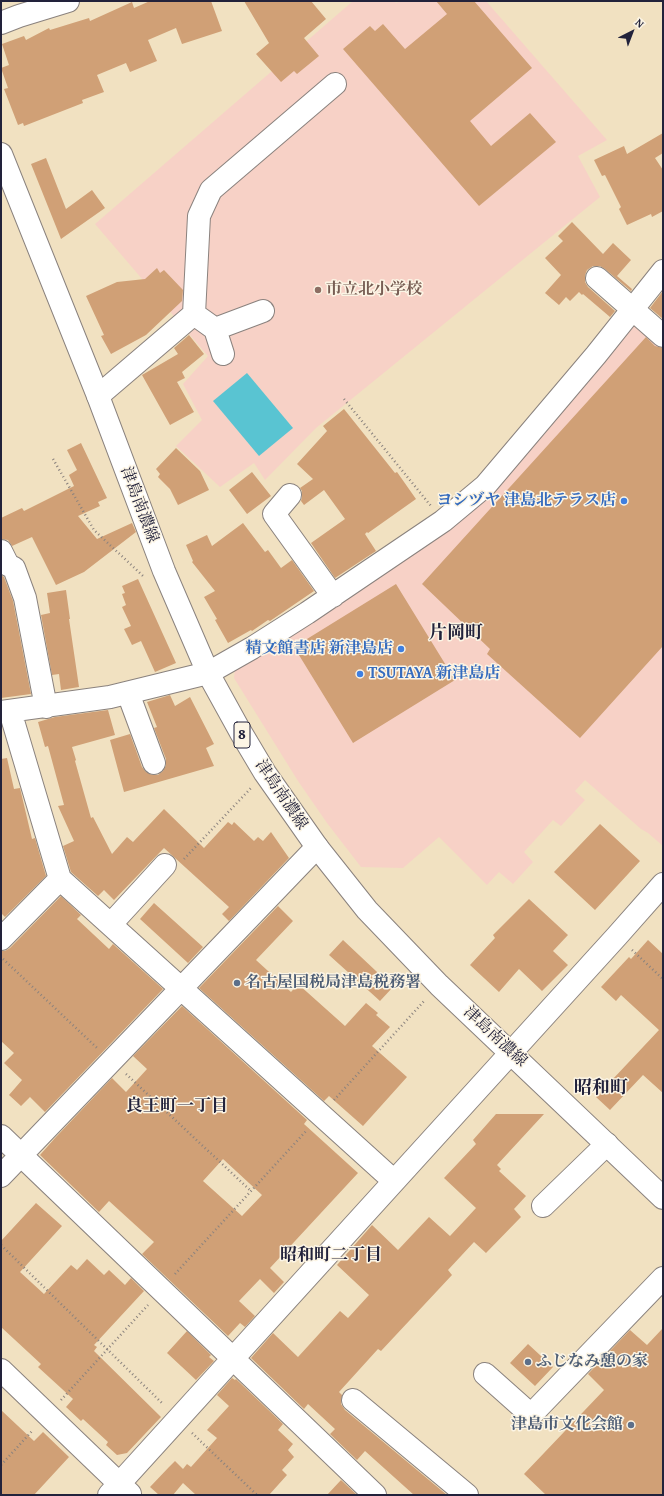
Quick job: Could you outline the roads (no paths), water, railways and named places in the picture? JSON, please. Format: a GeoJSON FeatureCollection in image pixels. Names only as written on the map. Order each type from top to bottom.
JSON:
{"type":"FeatureCollection","features":[{"type":"Feature","properties":{"kind":"street"},"geometry":{"type":"LineString","coordinates":[[1,23],[18,16],[68,1]]}},
{"type":"Feature","properties":{"kind":"street"},"geometry":{"type":"LineString","coordinates":[[98,396],[194,314],[199,216],[211,190],[334,84]]}},
{"type":"Feature","properties":{"kind":"street","name":"津島南濃線"},"geometry":{"type":"LineString","coordinates":[[1,154],[98,396],[164,571],[208,673],[265,773],[317,847],[367,910],[439,985],[663,1198]]}},
{"type":"Feature","properties":{"kind":"street"},"geometry":{"type":"LineString","coordinates":[[394,1181],[60,878],[6,712],[110,697],[208,673],[252,648],[333,596],[443,521],[485,486],[596,355],[663,270]]}},
{"type":"Feature","properties":{"kind":"street"},"geometry":{"type":"LineString","coordinates":[[598,278],[663,336]]}},
{"type":"Feature","properties":{"kind":"street"},"geometry":{"type":"LineString","coordinates":[[215,329],[263,311]]}},
{"type":"Feature","properties":{"kind":"street"},"geometry":{"type":"LineString","coordinates":[[194,314],[215,329],[224,354]]}},
{"type":"Feature","properties":{"kind":"street"},"geometry":{"type":"LineString","coordinates":[[290,495],[274,514],[333,596]]}},
{"type":"Feature","properties":{"kind":"street"},"geometry":{"type":"LineString","coordinates":[[1,551],[8,565],[14,568],[25,598],[46,707]]}},
{"type":"Feature","properties":{"kind":"street"},"geometry":{"type":"LineString","coordinates":[[128,693],[154,763]]}},
{"type":"Feature","properties":{"kind":"street"},"geometry":{"type":"LineString","coordinates":[[1,1176],[317,847]]}},
{"type":"Feature","properties":{"kind":"street"},"geometry":{"type":"LineString","coordinates":[[111,924],[174,863]]}},
{"type":"Feature","properties":{"kind":"street"},"geometry":{"type":"LineString","coordinates":[[1,939],[60,878]]}},
{"type":"Feature","properties":{"kind":"street"},"geometry":{"type":"LineString","coordinates":[[1,1370],[47,1415],[120,1492],[178,1419],[663,884]]}},
{"type":"Feature","properties":{"kind":"street"},"geometry":{"type":"LineString","coordinates":[[1,1136],[375,1495]]}},
{"type":"Feature","properties":{"kind":"street"},"geometry":{"type":"LineString","coordinates":[[543,1206],[607,1144]]}},
{"type":"Feature","properties":{"kind":"street"},"geometry":{"type":"LineString","coordinates":[[485,1374],[531,1415],[663,1278]]}},
{"type":"Feature","properties":{"kind":"street"},"geometry":{"type":"LineString","coordinates":[[353,1400],[467,1495]]}},
{"type":"Feature","properties":{"kind":"water"},"geometry":{"type":"Polygon","coordinates":[[[247,373],[293,428],[259,456],[213,401],[247,373]]]}},
{"type":"Feature","properties":{"kind":"place","name":"市立北小学校"},"geometry":{"type":"Point","coordinates":[318,290]}},
{"type":"Feature","properties":{"kind":"place","name":"ヨシヅヤ 津島北テラス店"},"geometry":{"type":"Point","coordinates":[624,501]}},
{"type":"Feature","properties":{"kind":"place","name":"精文館書店 新津島店"},"geometry":{"type":"Point","coordinates":[401,649]}},
{"type":"Feature","properties":{"kind":"place","name":"TSUTAYA 新津島店"},"geometry":{"type":"Point","coordinates":[360,674]}},
{"type":"Feature","properties":{"kind":"place","name":"名古屋国税局津島税務署"},"geometry":{"type":"Point","coordinates":[237,983]}},
{"type":"Feature","properties":{"kind":"place","name":"ふじなみ憩の家"},"geometry":{"type":"Point","coordinates":[528,1362]}},
{"type":"Feature","properties":{"kind":"place","name":"津島市文化会館"},"geometry":{"type":"Point","coordinates":[631,1425]}},
{"type":"Feature","properties":{"kind":"district","name":"片岡町"},"geometry":{"type":"Point","coordinates":[456,633]}},
{"type":"Feature","properties":{"kind":"district","name":"昭和町"},"geometry":{"type":"Point","coordinates":[601,1088]}},
{"type":"Feature","properties":{"kind":"district","name":"良王町一丁目"},"geometry":{"type":"Point","coordinates":[177,1107]}},
{"type":"Feature","properties":{"kind":"district","name":"昭和町二丁目"},"geometry":{"type":"Point","coordinates":[331,1256]}}]}
